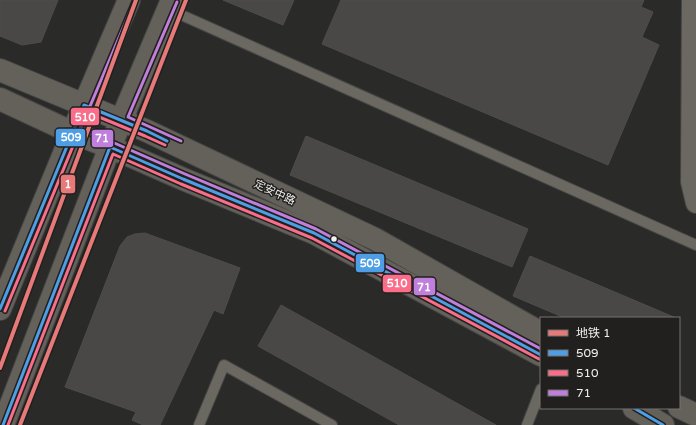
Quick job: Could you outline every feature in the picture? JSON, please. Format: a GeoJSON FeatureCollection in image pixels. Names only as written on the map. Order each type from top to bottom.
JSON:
{"type":"FeatureCollection","features":[{"type":"Feature","properties":{"kind":"main road"},"geometry":{"type":"LineString","coordinates":[[0,309],[129,0]]}},
{"type":"Feature","properties":{"kind":"main road"},"geometry":{"type":"LineString","coordinates":[[3,425],[110,147],[170,4]]}},
{"type":"Feature","properties":{"kind":"main road","name":"定安中路"},"geometry":{"type":"LineString","coordinates":[[0,70],[154,134],[375,239],[540,332]]}},
{"type":"Feature","properties":{"kind":"main road","name":"定安中路"},"geometry":{"type":"LineString","coordinates":[[0,99],[73,133],[110,147],[183,180],[314,233],[540,354]]}},
{"type":"Feature","properties":{"kind":"main road"},"geometry":{"type":"LineString","coordinates":[[680,407],[696,415]]}},
{"type":"Feature","properties":{"kind":"main road"},"geometry":{"type":"LineString","coordinates":[[636,409],[664,425]]}},
{"type":"Feature","properties":{"kind":"street"},"geometry":{"type":"LineString","coordinates":[[692,0],[691,182],[696,203]]}},
{"type":"Feature","properties":{"kind":"lane"},"geometry":{"type":"LineString","coordinates":[[170,4],[696,245]]}},
{"type":"Feature","properties":{"kind":"lane"},"geometry":{"type":"LineString","coordinates":[[199,425],[224,366],[332,425]]}},
{"type":"Feature","properties":{"kind":"lane"},"geometry":{"type":"LineString","coordinates":[[527,425],[540,392]]}},
{"type":"Feature","properties":{"kind":"building"},"geometry":{"type":"Polygon","coordinates":[[[0,0],[58,0],[41,42],[22,45],[0,36],[0,0]]]}},
{"type":"Feature","properties":{"kind":"building"},"geometry":{"type":"Polygon","coordinates":[[[223,0],[294,0],[283,25],[223,0]]]}},
{"type":"Feature","properties":{"kind":"building"},"geometry":{"type":"Polygon","coordinates":[[[341,0],[644,0],[641,7],[653,12],[642,37],[659,45],[608,165],[322,44],[341,0]]]}},
{"type":"Feature","properties":{"kind":"building"},"geometry":{"type":"Polygon","coordinates":[[[306,136],[528,229],[512,267],[290,175],[306,136]]]}},
{"type":"Feature","properties":{"kind":"building"},"geometry":{"type":"Polygon","coordinates":[[[145,233],[240,268],[223,314],[214,310],[160,425],[143,425],[132,420],[136,412],[65,387],[120,246],[127,237],[145,233]]]}},
{"type":"Feature","properties":{"kind":"building"},"geometry":{"type":"Polygon","coordinates":[[[530,256],[674,317],[563,317],[513,296],[530,256]]]}},
{"type":"Feature","properties":{"kind":"building"},"geometry":{"type":"Polygon","coordinates":[[[281,305],[496,425],[399,425],[258,346],[281,305]]]}},
{"type":"Feature","properties":{"kind":"metro line","name":"1"},"geometry":{"type":"LineString","coordinates":[[0,368],[136,0]]}},
{"type":"Feature","properties":{"kind":"metro line","name":"1"},"geometry":{"type":"LineString","coordinates":[[20,425],[186,0]]}},
{"type":"Feature","properties":{"kind":"transit line","name":"71"},"geometry":{"type":"LineString","coordinates":[[134,2],[80,130],[112,142],[316,229],[540,348]]}},
{"type":"Feature","properties":{"kind":"transit line","name":"71"},"geometry":{"type":"LineString","coordinates":[[177,2],[128,117],[181,141]]}},
{"type":"Feature","properties":{"kind":"transit line","name":"509"},"geometry":{"type":"LineString","coordinates":[[0,309],[84,105],[147,131],[167,141]]}},
{"type":"Feature","properties":{"kind":"transit line","name":"510"},"geometry":{"type":"LineString","coordinates":[[5,311],[87,112],[165,145]]}},
{"type":"Feature","properties":{"kind":"transit line","name":"509"},"geometry":{"type":"LineString","coordinates":[[3,425],[110,147],[314,233],[540,354]]}},
{"type":"Feature","properties":{"kind":"transit line","name":"510"},"geometry":{"type":"LineString","coordinates":[[8,425],[113,154],[312,238],[539,359]]}},
{"type":"Feature","properties":{"kind":"transit line","name":"509"},"geometry":{"type":"LineString","coordinates":[[636,409],[663,425]]}}]}
